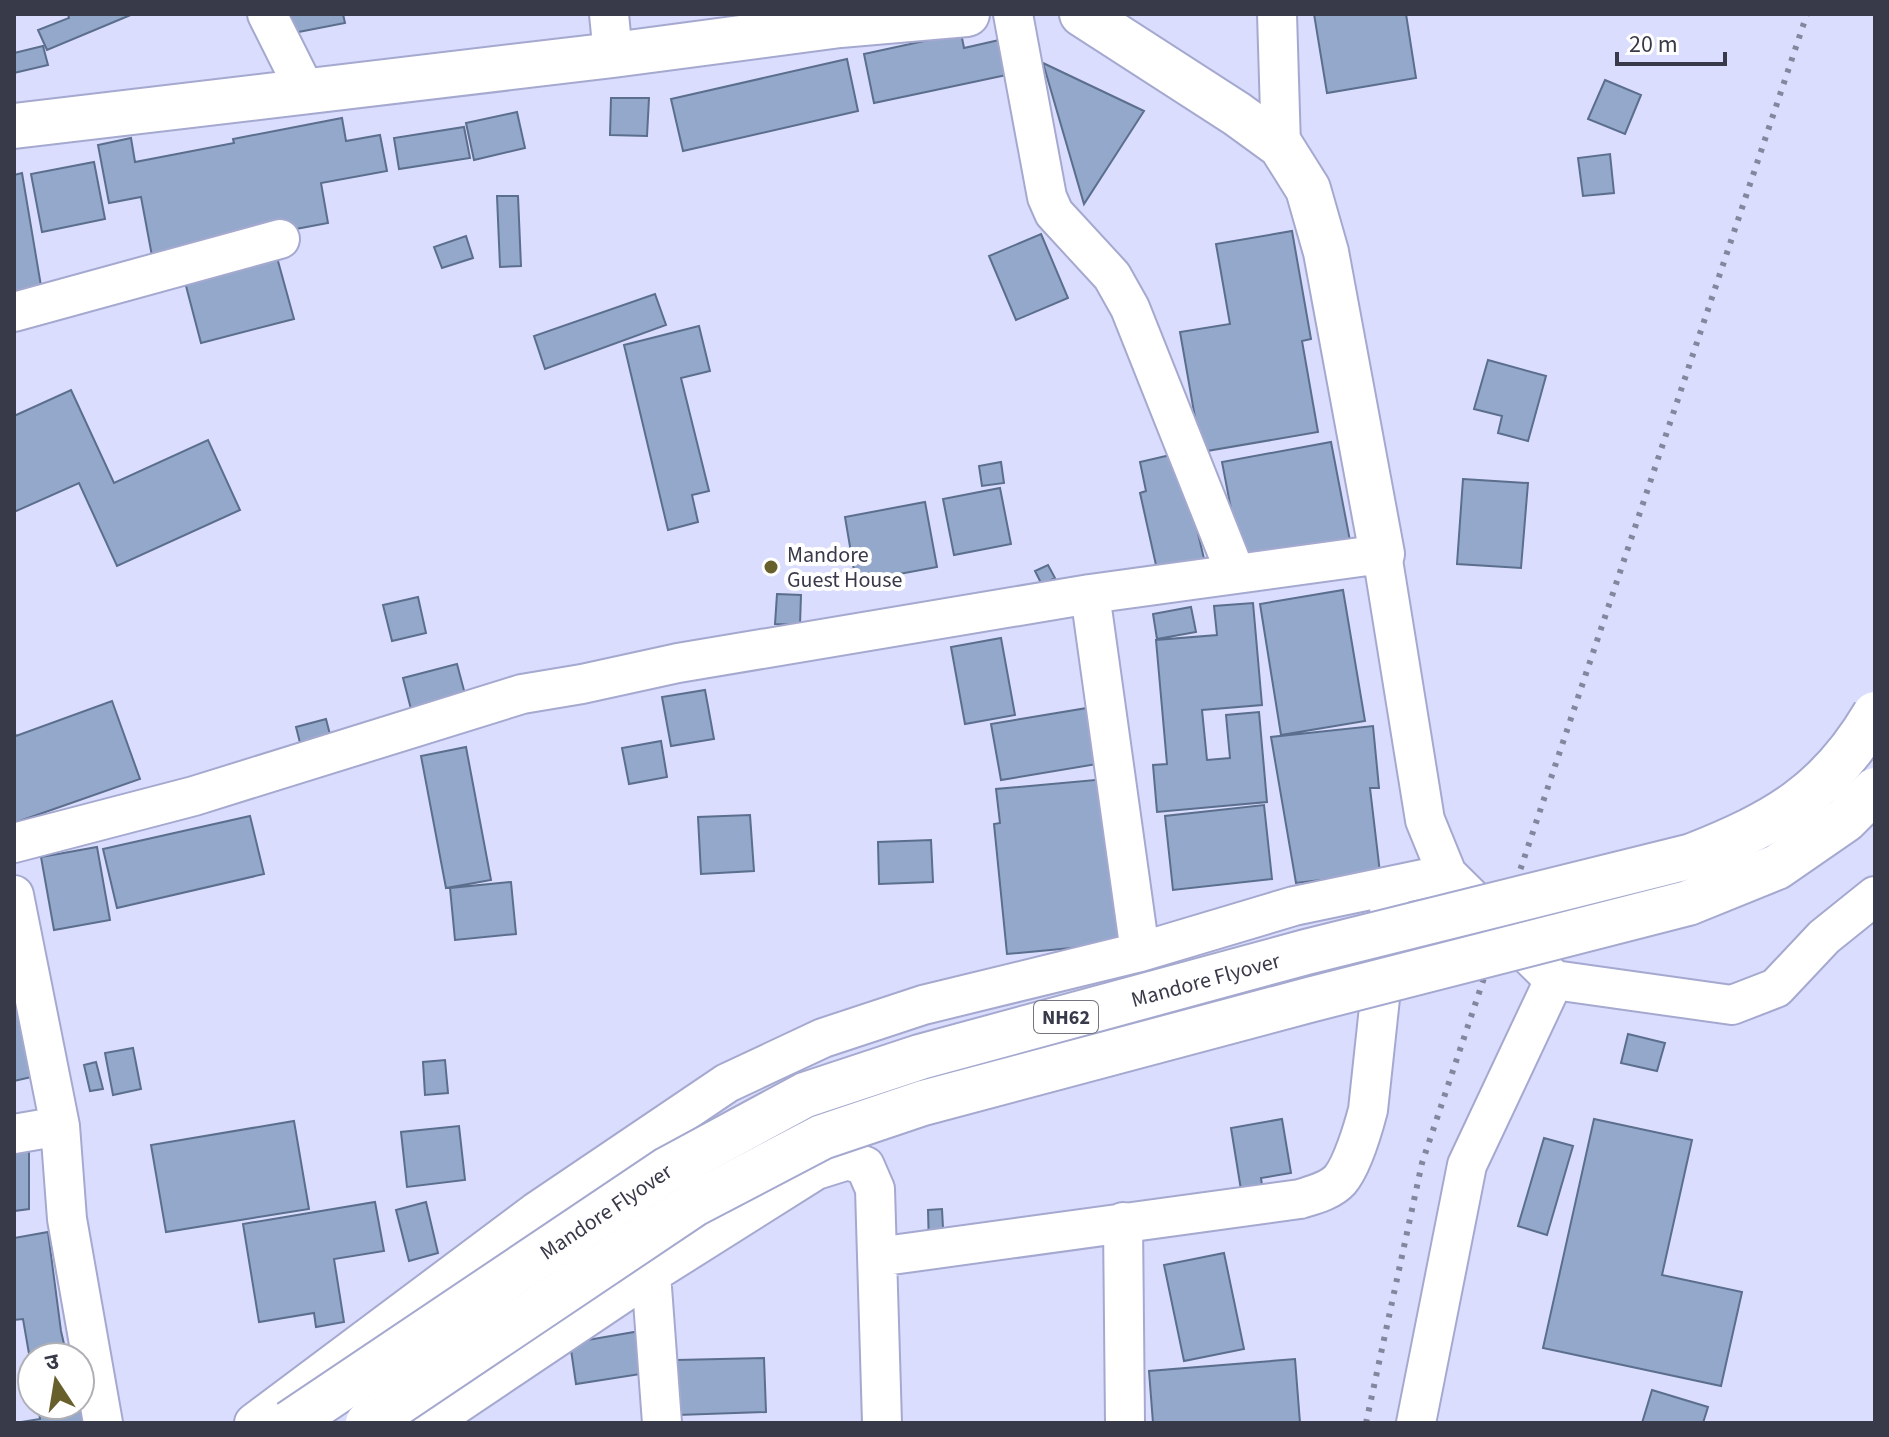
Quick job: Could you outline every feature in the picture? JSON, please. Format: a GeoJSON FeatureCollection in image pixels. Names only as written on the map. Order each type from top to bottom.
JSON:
{"type":"FeatureCollection","features":[{"type":"Feature","properties":{"kind":"main road"},"geometry":{"type":"LineString","coordinates":[[14,126],[305,90],[611,35],[840,25],[907,16],[967,14]]}},
{"type":"Feature","properties":{"kind":"main road"},"geometry":{"type":"LineString","coordinates":[[1082,14],[1281,146],[1308,189],[1326,252],[1382,554]]}},
{"type":"Feature","properties":{"kind":"main road","name":"Mandore Flyover"},"geometry":{"type":"LineString","coordinates":[[290,1423],[668,1169],[805,1095],[920,1057],[1306,952],[1692,856],[1748,833],[1803,800],[1857,746],[1875,714]]}},
{"type":"Feature","properties":{"kind":"main road","name":"Mandore Flyover"},"geometry":{"type":"LineString","coordinates":[[368,1423],[694,1204],[822,1137],[923,1103],[1688,903],[1777,867],[1845,820],[1875,790]]}},
{"type":"Feature","properties":{"kind":"street"},"geometry":{"type":"LineString","coordinates":[[267,14],[305,90]]}},
{"type":"Feature","properties":{"kind":"street"},"geometry":{"type":"LineString","coordinates":[[1013,14],[1047,197],[1054,213],[1112,276],[1130,308],[1235,572]]}},
{"type":"Feature","properties":{"kind":"street"},"geometry":{"type":"LineString","coordinates":[[1277,14],[1281,146]]}},
{"type":"Feature","properties":{"kind":"street"},"geometry":{"type":"LineString","coordinates":[[14,312],[280,239]]}},
{"type":"Feature","properties":{"kind":"street"},"geometry":{"type":"LineString","coordinates":[[14,843],[194,796],[522,694],[678,663],[1090,594],[1382,554],[1425,820],[1447,874],[1554,980],[1732,1005],[1776,988],[1824,937],[1875,896]]}},
{"type":"Feature","properties":{"kind":"street"},"geometry":{"type":"LineString","coordinates":[[1090,594],[1140,952]]}},
{"type":"Feature","properties":{"kind":"street"},"geometry":{"type":"LineString","coordinates":[[254,1423],[536,1212],[727,1083],[823,1038],[923,1005],[1140,952],[1294,906],[1447,874]]}},
{"type":"Feature","properties":{"kind":"street"},"geometry":{"type":"LineString","coordinates":[[877,1257],[1300,1199],[1324,1191],[1340,1180],[1361,1137],[1368,1110],[1392,887]]}},
{"type":"Feature","properties":{"kind":"street"},"geometry":{"type":"LineString","coordinates":[[14,895],[60,1126],[67,1219],[103,1423]]}},
{"type":"Feature","properties":{"kind":"street"},"geometry":{"type":"LineString","coordinates":[[1416,1423],[1467,1165],[1554,980]]}},
{"type":"Feature","properties":{"kind":"street"},"geometry":{"type":"LineString","coordinates":[[14,1134],[60,1126]]}},
{"type":"Feature","properties":{"kind":"street"},"geometry":{"type":"LineString","coordinates":[[429,1423],[651,1274],[816,1170],[848,1160],[865,1166],[875,1189],[882,1423]]}},
{"type":"Feature","properties":{"kind":"street"},"geometry":{"type":"LineString","coordinates":[[1123,1222],[1125,1423]]}},
{"type":"Feature","properties":{"kind":"street"},"geometry":{"type":"LineString","coordinates":[[651,1274],[662,1423]]}},
{"type":"Feature","properties":{"kind":"building"},"geometry":{"type":"Polygon","coordinates":[[[68,14],[133,14],[47,50],[38,30],[69,18],[68,14]]]}},
{"type":"Feature","properties":{"kind":"building"},"geometry":{"type":"Polygon","coordinates":[[[284,14],[343,14],[345,23],[288,34],[284,14]]]}},
{"type":"Feature","properties":{"kind":"building"},"geometry":{"type":"Polygon","coordinates":[[[1314,14],[1406,14],[1416,78],[1327,93],[1314,14]]]}},
{"type":"Feature","properties":{"kind":"building"},"geometry":{"type":"Polygon","coordinates":[[[961,33],[964,48],[1008,38],[1016,73],[874,103],[864,54],[961,33]]]}},
{"type":"Feature","properties":{"kind":"building"},"geometry":{"type":"Polygon","coordinates":[[[43,46],[48,65],[14,73],[14,53],[43,46]]]}},
{"type":"Feature","properties":{"kind":"building"},"geometry":{"type":"Polygon","coordinates":[[[847,59],[858,111],[683,151],[671,99],[847,59]]]}},
{"type":"Feature","properties":{"kind":"building"},"geometry":{"type":"Polygon","coordinates":[[[1043,63],[1144,111],[1084,204],[1043,63]]]}},
{"type":"Feature","properties":{"kind":"building"},"geometry":{"type":"Polygon","coordinates":[[[1605,80],[1641,95],[1625,134],[1588,119],[1605,80]]]}},
{"type":"Feature","properties":{"kind":"building"},"geometry":{"type":"Polygon","coordinates":[[[611,98],[649,98],[647,136],[610,135],[611,98]]]}},
{"type":"Feature","properties":{"kind":"building"},"geometry":{"type":"Polygon","coordinates":[[[517,112],[525,148],[474,160],[466,123],[517,112]]]}},
{"type":"Feature","properties":{"kind":"building"},"geometry":{"type":"Polygon","coordinates":[[[342,118],[346,141],[380,135],[387,171],[321,183],[328,223],[152,256],[141,197],[109,203],[98,145],[131,138],[135,162],[342,118]]]}},
{"type":"Feature","properties":{"kind":"building"},"geometry":{"type":"Polygon","coordinates":[[[464,127],[470,158],[399,169],[394,138],[464,127]]]}},
{"type":"Feature","properties":{"kind":"building"},"geometry":{"type":"Polygon","coordinates":[[[1610,154],[1614,193],[1583,196],[1578,158],[1610,154]]]}},
{"type":"Feature","properties":{"kind":"building"},"geometry":{"type":"Polygon","coordinates":[[[94,162],[105,219],[42,232],[31,174],[94,162]]]}},
{"type":"Feature","properties":{"kind":"building"},"geometry":{"type":"Polygon","coordinates":[[[22,173],[42,292],[14,296],[14,175],[22,173]]]}},
{"type":"Feature","properties":{"kind":"building"},"geometry":{"type":"Polygon","coordinates":[[[497,196],[518,196],[521,266],[500,267],[497,196]]]}},
{"type":"Feature","properties":{"kind":"building"},"geometry":{"type":"Polygon","coordinates":[[[1292,231],[1311,339],[1302,341],[1318,432],[1201,452],[1180,332],[1230,324],[1216,244],[1292,231]]]}},
{"type":"Feature","properties":{"kind":"building"},"geometry":{"type":"Polygon","coordinates":[[[1041,234],[1068,298],[1016,320],[989,256],[1041,234]]]}},
{"type":"Feature","properties":{"kind":"building"},"geometry":{"type":"Polygon","coordinates":[[[466,236],[473,258],[442,268],[434,247],[466,236]]]}},
{"type":"Feature","properties":{"kind":"building"},"geometry":{"type":"Polygon","coordinates":[[[273,243],[294,319],[201,343],[181,267],[273,243]]]}},
{"type":"Feature","properties":{"kind":"building"},"geometry":{"type":"Polygon","coordinates":[[[655,294],[666,325],[545,369],[534,336],[655,294]]]}},
{"type":"Feature","properties":{"kind":"building"},"geometry":{"type":"Polygon","coordinates":[[[699,326],[710,371],[681,378],[709,491],[692,495],[698,522],[668,530],[624,345],[699,326]]]}},
{"type":"Feature","properties":{"kind":"building"},"geometry":{"type":"Polygon","coordinates":[[[1488,360],[1546,376],[1528,441],[1498,433],[1502,416],[1474,409],[1488,360]]]}},
{"type":"Feature","properties":{"kind":"building"},"geometry":{"type":"Polygon","coordinates":[[[71,390],[114,483],[208,440],[240,510],[117,566],[79,483],[14,512],[14,416],[71,390]]]}},
{"type":"Feature","properties":{"kind":"building"},"geometry":{"type":"Polygon","coordinates":[[[1331,442],[1351,546],[1242,566],[1222,462],[1331,442]]]}},
{"type":"Feature","properties":{"kind":"building"},"geometry":{"type":"Polygon","coordinates":[[[1179,453],[1205,563],[1158,574],[1140,493],[1146,491],[1140,462],[1179,453]]]}},
{"type":"Feature","properties":{"kind":"building"},"geometry":{"type":"Polygon","coordinates":[[[1001,462],[1004,483],[982,486],[979,466],[1001,462]]]}},
{"type":"Feature","properties":{"kind":"building"},"geometry":{"type":"Polygon","coordinates":[[[1463,479],[1528,483],[1521,568],[1457,564],[1463,479]]]}},
{"type":"Feature","properties":{"kind":"building"},"geometry":{"type":"Polygon","coordinates":[[[1000,488],[1011,544],[954,555],[943,499],[1000,488]]]}},
{"type":"Feature","properties":{"kind":"building"},"geometry":{"type":"Polygon","coordinates":[[[925,502],[937,567],[856,582],[845,517],[925,502]]]}},
{"type":"Feature","properties":{"kind":"building"},"geometry":{"type":"Polygon","coordinates":[[[1048,565],[1055,578],[1042,585],[1035,571],[1048,565]]]}},
{"type":"Feature","properties":{"kind":"building"},"geometry":{"type":"Polygon","coordinates":[[[1343,590],[1365,721],[1281,735],[1260,604],[1343,590]]]}},
{"type":"Feature","properties":{"kind":"building"},"geometry":{"type":"Polygon","coordinates":[[[777,594],[801,595],[800,625],[775,624],[777,594]]]}},
{"type":"Feature","properties":{"kind":"building"},"geometry":{"type":"Polygon","coordinates":[[[418,597],[426,633],[392,641],[383,605],[418,597]]]}},
{"type":"Feature","properties":{"kind":"building"},"geometry":{"type":"Polygon","coordinates":[[[1253,603],[1262,705],[1202,710],[1207,760],[1230,758],[1226,715],[1259,712],[1267,802],[1157,812],[1153,765],[1167,764],[1156,640],[1217,635],[1214,606],[1253,603]]]}},
{"type":"Feature","properties":{"kind":"building"},"geometry":{"type":"Polygon","coordinates":[[[1191,607],[1196,632],[1157,639],[1153,614],[1191,607]]]}},
{"type":"Feature","properties":{"kind":"building"},"geometry":{"type":"Polygon","coordinates":[[[1001,638],[1015,715],[965,724],[951,647],[1001,638]]]}},
{"type":"Feature","properties":{"kind":"building"},"geometry":{"type":"Polygon","coordinates":[[[457,664],[466,698],[412,713],[403,678],[457,664]]]}},
{"type":"Feature","properties":{"kind":"building"},"geometry":{"type":"Polygon","coordinates":[[[705,690],[714,739],[671,746],[662,697],[705,690]]]}},
{"type":"Feature","properties":{"kind":"building"},"geometry":{"type":"Polygon","coordinates":[[[112,701],[140,779],[14,823],[14,731],[16,736],[112,701]]]}},
{"type":"Feature","properties":{"kind":"building"},"geometry":{"type":"Polygon","coordinates":[[[1093,707],[1103,763],[1001,780],[991,724],[1093,707]]]}},
{"type":"Feature","properties":{"kind":"building"},"geometry":{"type":"Polygon","coordinates":[[[326,719],[336,758],[306,766],[296,727],[326,719]]]}},
{"type":"Feature","properties":{"kind":"building"},"geometry":{"type":"Polygon","coordinates":[[[1373,726],[1379,788],[1370,788],[1380,873],[1296,883],[1271,737],[1373,726]]]}},
{"type":"Feature","properties":{"kind":"building"},"geometry":{"type":"Polygon","coordinates":[[[661,741],[667,777],[629,784],[622,748],[661,741]]]}},
{"type":"Feature","properties":{"kind":"building"},"geometry":{"type":"Polygon","coordinates":[[[466,747],[491,880],[446,888],[421,756],[466,747]]]}},
{"type":"Feature","properties":{"kind":"building"},"geometry":{"type":"Polygon","coordinates":[[[1106,779],[1124,943],[1007,954],[994,824],[1000,823],[996,789],[1106,779]]]}},
{"type":"Feature","properties":{"kind":"building"},"geometry":{"type":"Polygon","coordinates":[[[1264,805],[1272,879],[1173,890],[1165,816],[1264,805]]]}},
{"type":"Feature","properties":{"kind":"building"},"geometry":{"type":"Polygon","coordinates":[[[750,815],[754,871],[701,874],[698,817],[750,815]]]}},
{"type":"Feature","properties":{"kind":"building"},"geometry":{"type":"Polygon","coordinates":[[[250,816],[264,874],[117,908],[103,849],[250,816]]]}},
{"type":"Feature","properties":{"kind":"building"},"geometry":{"type":"Polygon","coordinates":[[[931,840],[933,882],[879,884],[878,842],[931,840]]]}},
{"type":"Feature","properties":{"kind":"building"},"geometry":{"type":"Polygon","coordinates":[[[97,847],[110,920],[54,930],[41,857],[97,847]]]}},
{"type":"Feature","properties":{"kind":"building"},"geometry":{"type":"Polygon","coordinates":[[[511,882],[516,934],[455,940],[450,888],[511,882]]]}},
{"type":"Feature","properties":{"kind":"building"},"geometry":{"type":"Polygon","coordinates":[[[14,943],[36,1076],[14,1081],[14,943]]]}},
{"type":"Feature","properties":{"kind":"building"},"geometry":{"type":"Polygon","coordinates":[[[1628,1034],[1665,1043],[1657,1071],[1621,1063],[1628,1034]]]}},
{"type":"Feature","properties":{"kind":"building"},"geometry":{"type":"Polygon","coordinates":[[[133,1048],[141,1089],[113,1095],[105,1053],[133,1048]]]}},
{"type":"Feature","properties":{"kind":"building"},"geometry":{"type":"Polygon","coordinates":[[[445,1060],[448,1093],[425,1095],[423,1062],[445,1060]]]}},
{"type":"Feature","properties":{"kind":"building"},"geometry":{"type":"Polygon","coordinates":[[[96,1062],[103,1089],[90,1091],[84,1065],[96,1062]]]}},
{"type":"Feature","properties":{"kind":"building"},"geometry":{"type":"Polygon","coordinates":[[[1282,1119],[1291,1173],[1261,1178],[1263,1192],[1242,1196],[1231,1128],[1282,1119]]]}},
{"type":"Feature","properties":{"kind":"building"},"geometry":{"type":"Polygon","coordinates":[[[1594,1119],[1692,1140],[1662,1275],[1742,1292],[1721,1386],[1543,1348],[1594,1119]]]}},
{"type":"Feature","properties":{"kind":"building"},"geometry":{"type":"Polygon","coordinates":[[[294,1121],[309,1209],[166,1232],[151,1145],[294,1121]]]}},
{"type":"Feature","properties":{"kind":"building"},"geometry":{"type":"Polygon","coordinates":[[[459,1126],[465,1180],[407,1187],[401,1132],[459,1126]]]}},
{"type":"Feature","properties":{"kind":"building"},"geometry":{"type":"Polygon","coordinates":[[[1544,1138],[1573,1146],[1547,1235],[1518,1226],[1544,1138]]]}},
{"type":"Feature","properties":{"kind":"building"},"geometry":{"type":"Polygon","coordinates":[[[29,1140],[29,1209],[14,1211],[14,1143],[29,1140]]]}},
{"type":"Feature","properties":{"kind":"building"},"geometry":{"type":"Polygon","coordinates":[[[375,1202],[384,1251],[334,1259],[344,1322],[316,1327],[314,1313],[259,1322],[243,1224],[375,1202]]]}},
{"type":"Feature","properties":{"kind":"building"},"geometry":{"type":"Polygon","coordinates":[[[426,1202],[438,1253],[409,1261],[396,1210],[426,1202]]]}},
{"type":"Feature","properties":{"kind":"building"},"geometry":{"type":"Polygon","coordinates":[[[942,1209],[944,1247],[929,1247],[928,1210],[942,1209]]]}},
{"type":"Feature","properties":{"kind":"building"},"geometry":{"type":"Polygon","coordinates":[[[48,1232],[63,1341],[27,1341],[23,1319],[14,1320],[14,1238],[48,1232]]]}},
{"type":"Feature","properties":{"kind":"building"},"geometry":{"type":"Polygon","coordinates":[[[1224,1253],[1244,1349],[1184,1361],[1164,1265],[1224,1253]]]}},
{"type":"Feature","properties":{"kind":"building"},"geometry":{"type":"Polygon","coordinates":[[[640,1331],[647,1373],[576,1384],[570,1343],[640,1331]]]}},
{"type":"Feature","properties":{"kind":"building"},"geometry":{"type":"Polygon","coordinates":[[[764,1358],[766,1412],[678,1415],[677,1360],[764,1358]]]}},
{"type":"Feature","properties":{"kind":"building"},"geometry":{"type":"Polygon","coordinates":[[[1295,1359],[1300,1423],[1153,1423],[1149,1371],[1295,1359]]]}},
{"type":"Feature","properties":{"kind":"building"},"geometry":{"type":"Polygon","coordinates":[[[1652,1390],[1708,1407],[1703,1423],[1642,1423],[1652,1390]]]}},
{"type":"Feature","properties":{"kind":"building"},"geometry":{"type":"Polygon","coordinates":[[[94,1421],[95,1423],[15,1423],[94,1421]]]}},
{"type":"Feature","properties":{"kind":"railway"},"geometry":{"type":"LineString","coordinates":[[1366,1423],[1422,1163],[1807,14]]}},
{"type":"Feature","properties":{"kind":"place","name":"Mandore Guest House"},"geometry":{"type":"Point","coordinates":[771,567]}}]}
